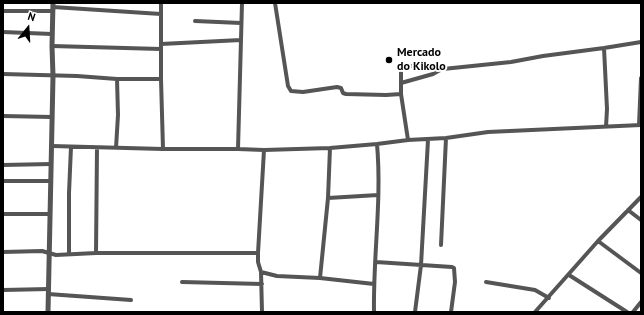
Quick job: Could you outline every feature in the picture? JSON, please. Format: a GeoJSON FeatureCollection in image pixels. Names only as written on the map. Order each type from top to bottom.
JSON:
{"type":"FeatureCollection","features":[{"type":"Feature","properties":{"kind":"street"},"geometry":{"type":"LineString","coordinates":[[161,3],[163,149]]}},
{"type":"Feature","properties":{"kind":"street"},"geometry":{"type":"LineString","coordinates":[[238,148],[242,3]]}},
{"type":"Feature","properties":{"kind":"street"},"geometry":{"type":"LineString","coordinates":[[275,3],[288,86],[291,91],[303,92],[337,87],[341,88],[346,94],[401,94]]}},
{"type":"Feature","properties":{"kind":"street"},"geometry":{"type":"LineString","coordinates":[[3,11],[53,7],[161,14]]}},
{"type":"Feature","properties":{"kind":"street"},"geometry":{"type":"LineString","coordinates":[[48,312],[51,181],[50,164],[52,146],[53,7]]}},
{"type":"Feature","properties":{"kind":"street"},"geometry":{"type":"LineString","coordinates":[[195,21],[241,23]]}},
{"type":"Feature","properties":{"kind":"street"},"geometry":{"type":"LineString","coordinates":[[3,32],[52,34]]}},
{"type":"Feature","properties":{"kind":"street"},"geometry":{"type":"LineString","coordinates":[[161,44],[241,40]]}},
{"type":"Feature","properties":{"kind":"street"},"geometry":{"type":"LineString","coordinates":[[408,140],[401,94],[401,64],[443,68],[511,62],[641,42]]}},
{"type":"Feature","properties":{"kind":"street"},"geometry":{"type":"LineString","coordinates":[[52,46],[162,49]]}},
{"type":"Feature","properties":{"kind":"street"},"geometry":{"type":"LineString","coordinates":[[604,48],[607,109],[606,127]]}},
{"type":"Feature","properties":{"kind":"street"},"geometry":{"type":"LineString","coordinates":[[401,83],[433,74],[443,68]]}},
{"type":"Feature","properties":{"kind":"street"},"geometry":{"type":"LineString","coordinates":[[3,74],[93,76],[117,79],[161,79]]}},
{"type":"Feature","properties":{"kind":"street"},"geometry":{"type":"LineString","coordinates":[[52,146],[163,149],[238,148],[264,150],[330,148],[408,140],[428,140],[488,132],[640,125],[641,78]]}},
{"type":"Feature","properties":{"kind":"street"},"geometry":{"type":"LineString","coordinates":[[116,148],[118,115],[117,79]]}},
{"type":"Feature","properties":{"kind":"street"},"geometry":{"type":"LineString","coordinates":[[3,116],[52,117]]}},
{"type":"Feature","properties":{"kind":"street"},"geometry":{"type":"LineString","coordinates":[[441,245],[446,138]]}},
{"type":"Feature","properties":{"kind":"street"},"geometry":{"type":"LineString","coordinates":[[415,312],[421,265],[428,140]]}},
{"type":"Feature","properties":{"kind":"street"},"geometry":{"type":"LineString","coordinates":[[374,312],[379,167],[377,144]]}},
{"type":"Feature","properties":{"kind":"street"},"geometry":{"type":"LineString","coordinates":[[69,254],[71,147]]}},
{"type":"Feature","properties":{"kind":"street"},"geometry":{"type":"LineString","coordinates":[[96,254],[97,148]]}},
{"type":"Feature","properties":{"kind":"street"},"geometry":{"type":"LineString","coordinates":[[320,278],[328,198],[330,148]]}},
{"type":"Feature","properties":{"kind":"street"},"geometry":{"type":"LineString","coordinates":[[262,312],[262,284],[258,253],[264,150]]}},
{"type":"Feature","properties":{"kind":"street"},"geometry":{"type":"LineString","coordinates":[[3,165],[50,164]]}},
{"type":"Feature","properties":{"kind":"street"},"geometry":{"type":"LineString","coordinates":[[3,181],[51,181]]}},
{"type":"Feature","properties":{"kind":"street"},"geometry":{"type":"LineString","coordinates":[[328,198],[378,195]]}},
{"type":"Feature","properties":{"kind":"street"},"geometry":{"type":"LineString","coordinates":[[535,312],[598,241],[641,197]]}},
{"type":"Feature","properties":{"kind":"street"},"geometry":{"type":"LineString","coordinates":[[628,210],[641,220]]}},
{"type":"Feature","properties":{"kind":"street"},"geometry":{"type":"LineString","coordinates":[[3,214],[50,214]]}},
{"type":"Feature","properties":{"kind":"street"},"geometry":{"type":"LineString","coordinates":[[598,241],[641,273]]}},
{"type":"Feature","properties":{"kind":"street"},"geometry":{"type":"LineString","coordinates":[[3,252],[42,251],[56,255],[258,253]]}},
{"type":"Feature","properties":{"kind":"street"},"geometry":{"type":"LineString","coordinates":[[376,262],[454,268],[455,282],[451,312]]}},
{"type":"Feature","properties":{"kind":"street"},"geometry":{"type":"LineString","coordinates":[[261,272],[277,276],[320,278],[374,284]]}},
{"type":"Feature","properties":{"kind":"street"},"geometry":{"type":"LineString","coordinates":[[568,275],[627,312]]}},
{"type":"Feature","properties":{"kind":"street"},"geometry":{"type":"LineString","coordinates":[[182,282],[262,284]]}},
{"type":"Feature","properties":{"kind":"street"},"geometry":{"type":"LineString","coordinates":[[486,282],[534,290],[549,298]]}},
{"type":"Feature","properties":{"kind":"street"},"geometry":{"type":"LineString","coordinates":[[3,290],[48,291],[132,300]]}},
{"type":"Feature","properties":{"kind":"street"},"geometry":{"type":"LineString","coordinates":[[633,312],[641,302]]}},
{"type":"Feature","properties":{"kind":"place","name":"Mercado do Kikolo"},"geometry":{"type":"Point","coordinates":[389,60]}}]}
